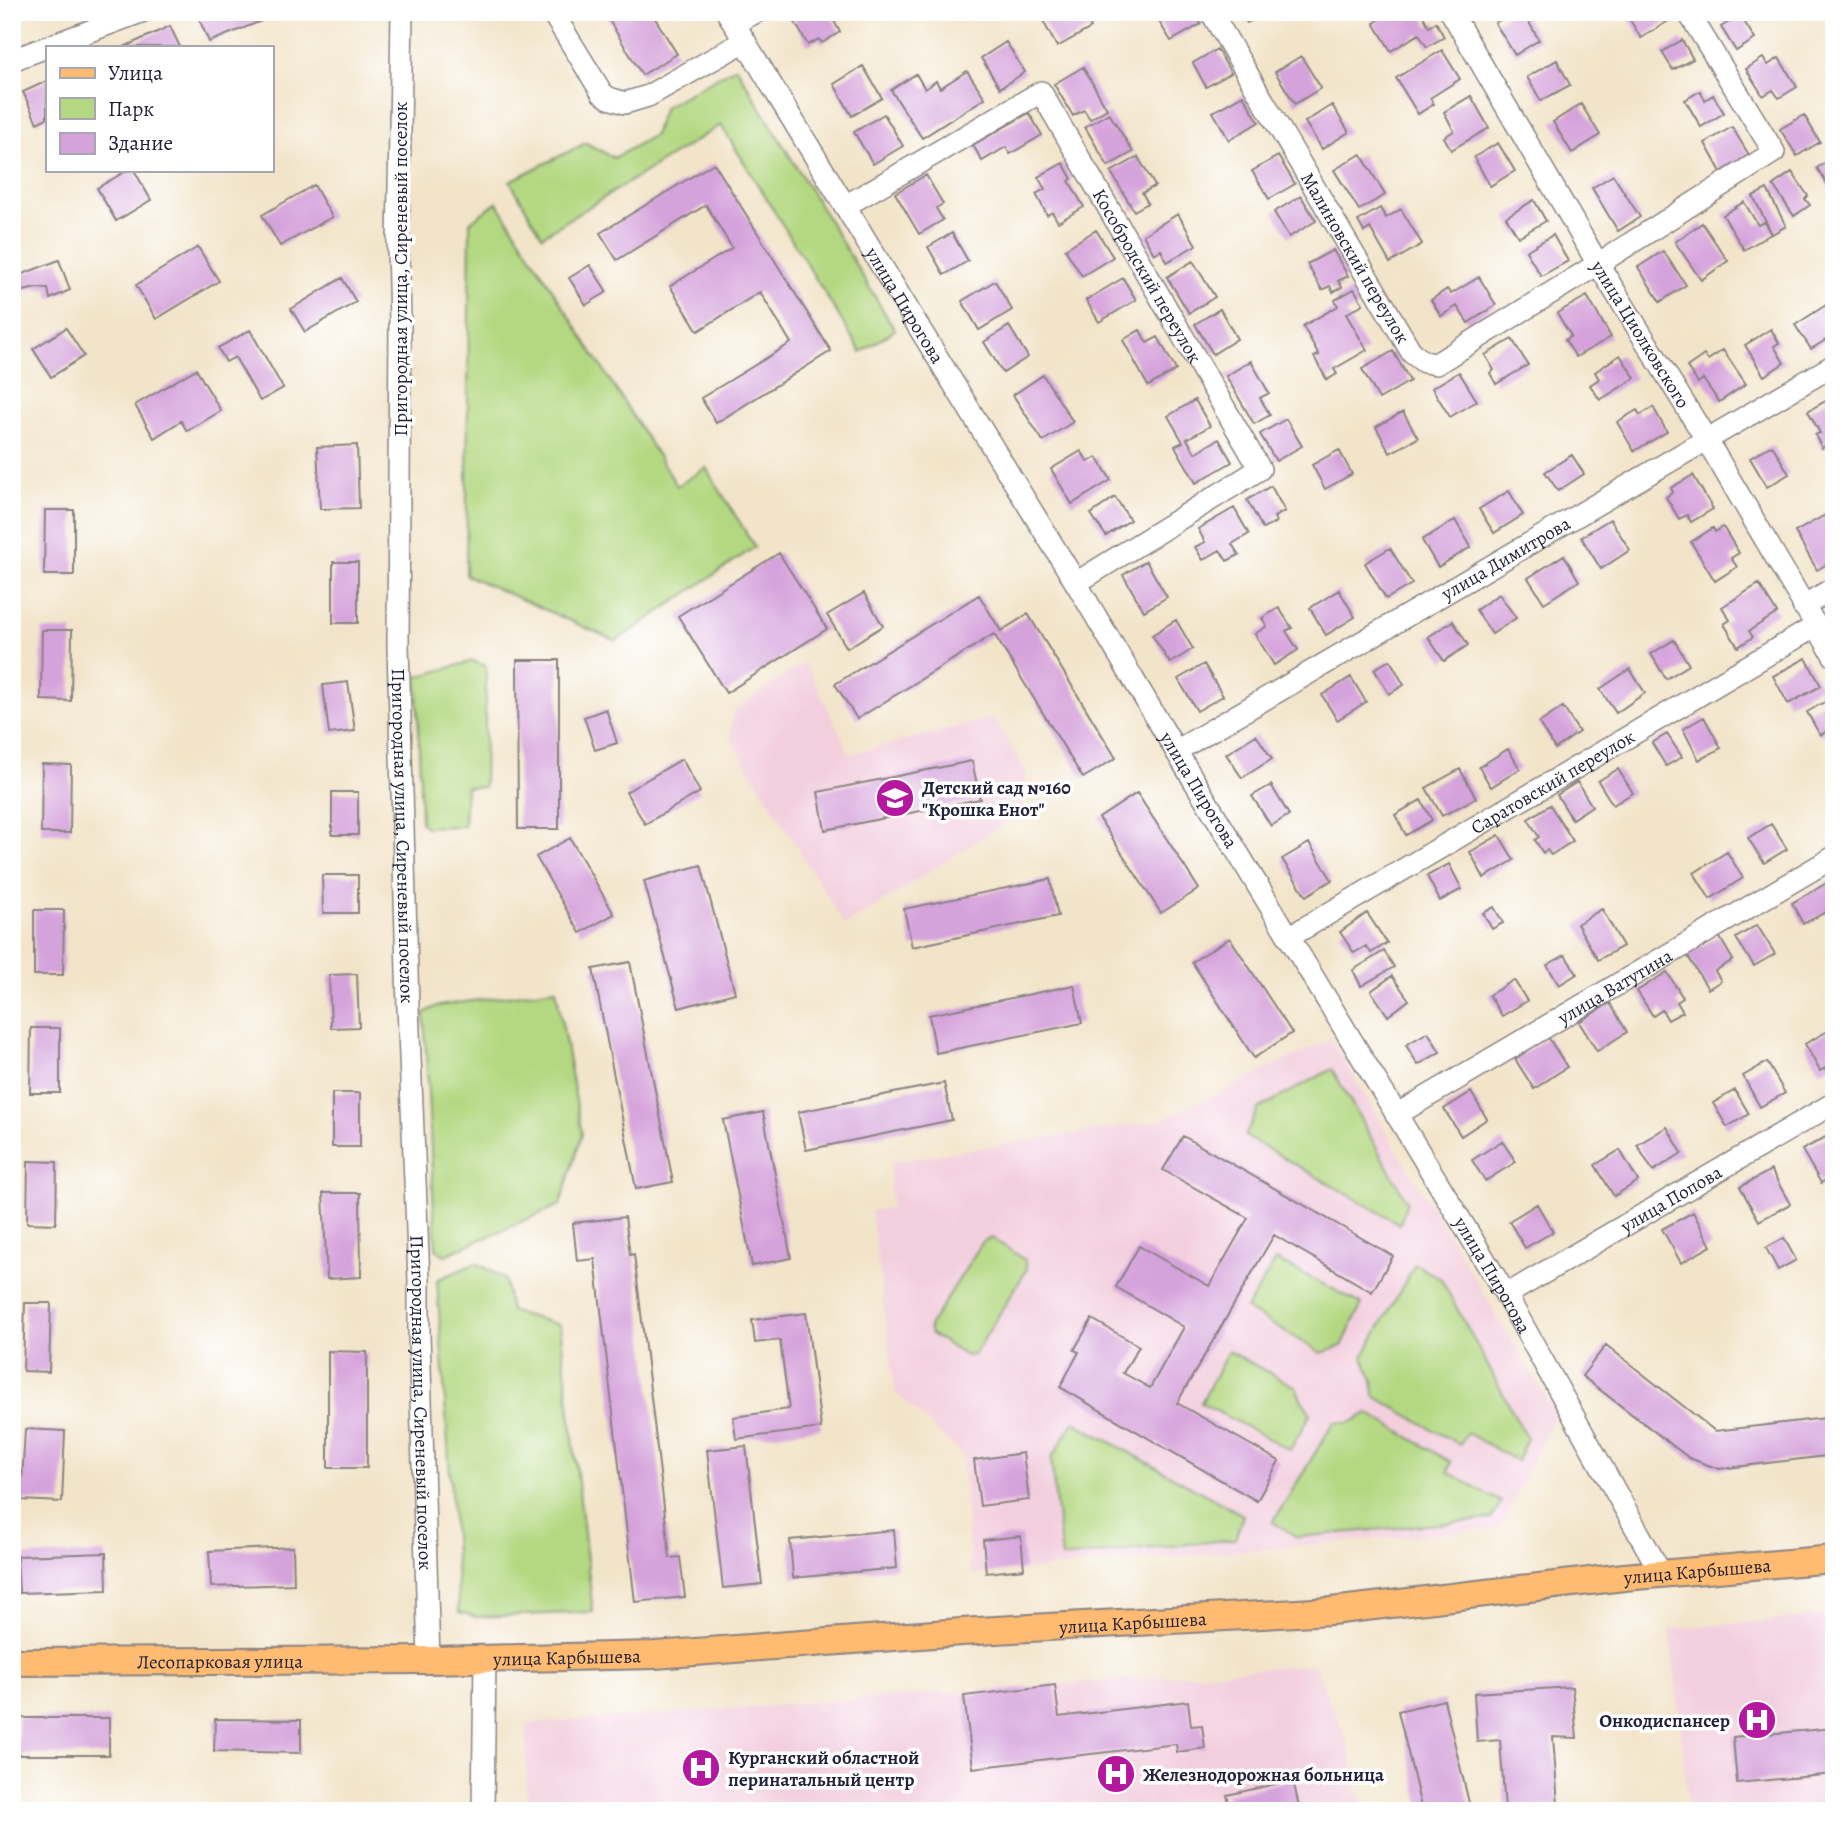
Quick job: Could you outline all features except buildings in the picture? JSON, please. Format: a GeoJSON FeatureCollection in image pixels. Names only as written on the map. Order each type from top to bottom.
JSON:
{"type":"FeatureCollection","features":[{"type":"Feature","properties":{"kind":"main road","name":"улица Карбышева"},"geometry":{"type":"LineString","coordinates":[[429,1660],[655,1655],[961,1632],[1331,1611],[1611,1578],[1834,1559]]}},
{"type":"Feature","properties":{"kind":"main road","name":"Лесопарковая улица"},"geometry":{"type":"LineString","coordinates":[[12,1662],[429,1660]]}},
{"type":"Feature","properties":{"kind":"street"},"geometry":{"type":"LineString","coordinates":[[50,46],[141,12]]}},
{"type":"Feature","properties":{"kind":"street","name":"Пригородная улица, Сиреневый поселок"},"geometry":{"type":"LineString","coordinates":[[402,12],[398,247],[398,646],[429,1660]]}},
{"type":"Feature","properties":{"kind":"street"},"geometry":{"type":"LineString","coordinates":[[552,12],[602,93],[608,98],[625,103],[648,96],[756,12]]}},
{"type":"Feature","properties":{"kind":"street","name":"Малиновский переулок"},"geometry":{"type":"LineString","coordinates":[[1211,12],[1412,354],[1424,362],[1436,363],[1774,152],[1688,12]]}},
{"type":"Feature","properties":{"kind":"street","name":"улица Циолковского"},"geometry":{"type":"LineString","coordinates":[[1451,12],[1598,264],[1706,439],[1834,656]]}},
{"type":"Feature","properties":{"kind":"street","name":"улица Пирогова"},"geometry":{"type":"LineString","coordinates":[[735,26],[1076,583],[1175,751],[1506,1295],[1662,1575]]}},
{"type":"Feature","properties":{"kind":"street"},"geometry":{"type":"LineString","coordinates":[[12,60],[46,47]]}},
{"type":"Feature","properties":{"kind":"street","name":"Кособродский переулок"},"geometry":{"type":"LineString","coordinates":[[845,206],[1041,92],[1260,469],[1076,583]]}},
{"type":"Feature","properties":{"kind":"street","name":"улица Димитрова"},"geometry":{"type":"LineString","coordinates":[[1175,751],[1834,365]]}},
{"type":"Feature","properties":{"kind":"street"},"geometry":{"type":"LineString","coordinates":[[1803,606],[1834,588]]}},
{"type":"Feature","properties":{"kind":"street","name":"Саратовский переулок"},"geometry":{"type":"LineString","coordinates":[[1289,937],[1816,626]]}},
{"type":"Feature","properties":{"kind":"street","name":"улица Ватутина"},"geometry":{"type":"LineString","coordinates":[[1396,1115],[1834,857]]}},
{"type":"Feature","properties":{"kind":"street","name":"улица Попова"},"geometry":{"type":"LineString","coordinates":[[1506,1295],[1834,1102]]}},
{"type":"Feature","properties":{"kind":"street"},"geometry":{"type":"LineString","coordinates":[[483,1811],[485,1658]]}},
{"type":"Feature","properties":{"kind":"shaded area","name":"Детский сад №160 \"Крошка Енот\""},"geometry":{"type":"Polygon","coordinates":[[[805,662],[850,754],[993,718],[1026,771],[1022,812],[845,926],[730,737],[734,710],[805,662]]]}},
{"type":"Feature","properties":{"kind":"shaded area"},"geometry":{"type":"Polygon","coordinates":[[[1331,1039],[1555,1413],[1500,1528],[971,1575],[962,1455],[895,1392],[871,1211],[892,1207],[891,1162],[1161,1120],[1331,1039]]]}},
{"type":"Feature","properties":{"kind":"shaded area","name":"Онкодиспансер"},"geometry":{"type":"Polygon","coordinates":[[[1834,1615],[1834,1811],[1689,1811],[1670,1629],[1834,1615]]]}},
{"type":"Feature","properties":{"kind":"shaded area","name":"Железнодорожная больница"},"geometry":{"type":"Polygon","coordinates":[[[1314,1665],[1346,1738],[1363,1811],[527,1811],[526,1724],[1314,1665]]]}},
{"type":"Feature","properties":{"kind":"green space"},"geometry":{"type":"Polygon","coordinates":[[[736,67],[895,330],[861,352],[721,125],[542,236],[510,181],[586,143],[614,158],[654,135],[664,107],[736,67]]]}},
{"type":"Feature","properties":{"kind":"green space"},"geometry":{"type":"Polygon","coordinates":[[[497,202],[677,486],[706,468],[755,547],[616,641],[466,575],[470,222],[497,202]]]}},
{"type":"Feature","properties":{"kind":"green space"},"geometry":{"type":"Polygon","coordinates":[[[473,661],[486,666],[484,787],[466,787],[464,826],[426,827],[421,823],[417,677],[473,661]]]}},
{"type":"Feature","properties":{"kind":"green space"},"geometry":{"type":"Polygon","coordinates":[[[556,989],[582,1134],[560,1205],[445,1255],[436,1249],[424,1013],[437,1006],[556,989]]]}},
{"type":"Feature","properties":{"kind":"green space"},"geometry":{"type":"Polygon","coordinates":[[[1332,1069],[1407,1201],[1400,1224],[1245,1136],[1258,1109],[1332,1069]]]}},
{"type":"Feature","properties":{"kind":"green space"},"geometry":{"type":"Polygon","coordinates":[[[992,1238],[1025,1260],[1027,1269],[974,1355],[966,1356],[931,1334],[929,1327],[983,1241],[992,1238]]]}},
{"type":"Feature","properties":{"kind":"green space"},"geometry":{"type":"Polygon","coordinates":[[[1276,1260],[1362,1304],[1342,1346],[1321,1353],[1246,1309],[1276,1260]]]}},
{"type":"Feature","properties":{"kind":"green space"},"geometry":{"type":"Polygon","coordinates":[[[476,1263],[505,1279],[510,1311],[560,1325],[593,1612],[476,1617],[459,1612],[437,1280],[476,1263]]]}},
{"type":"Feature","properties":{"kind":"green space"},"geometry":{"type":"Polygon","coordinates":[[[1415,1264],[1441,1279],[1527,1438],[1517,1461],[1467,1433],[1460,1445],[1374,1396],[1373,1380],[1363,1357],[1415,1264]]]}},
{"type":"Feature","properties":{"kind":"green space"},"geometry":{"type":"Polygon","coordinates":[[[1228,1351],[1296,1387],[1311,1414],[1290,1450],[1201,1403],[1228,1351]]]}},
{"type":"Feature","properties":{"kind":"green space"},"geometry":{"type":"Polygon","coordinates":[[[1368,1413],[1451,1462],[1448,1472],[1501,1502],[1492,1519],[1297,1537],[1273,1522],[1334,1422],[1350,1423],[1368,1413]]]}},
{"type":"Feature","properties":{"kind":"green space"},"geometry":{"type":"Polygon","coordinates":[[[1074,1422],[1243,1515],[1235,1539],[1062,1558],[1051,1459],[1074,1422]]]}},
{"type":"Feature","properties":{"kind":"place","name":"Детский сад №160 \"Крошка Енот\""},"geometry":{"type":"Point","coordinates":[895,798]}},
{"type":"Feature","properties":{"kind":"place","name":"Онкодиспансер"},"geometry":{"type":"Point","coordinates":[1757,1720]}},
{"type":"Feature","properties":{"kind":"place","name":"Курганский областной перинатальный центр"},"geometry":{"type":"Point","coordinates":[701,1768]}},
{"type":"Feature","properties":{"kind":"place","name":"Железнодорожная больница"},"geometry":{"type":"Point","coordinates":[1116,1774]}}]}
